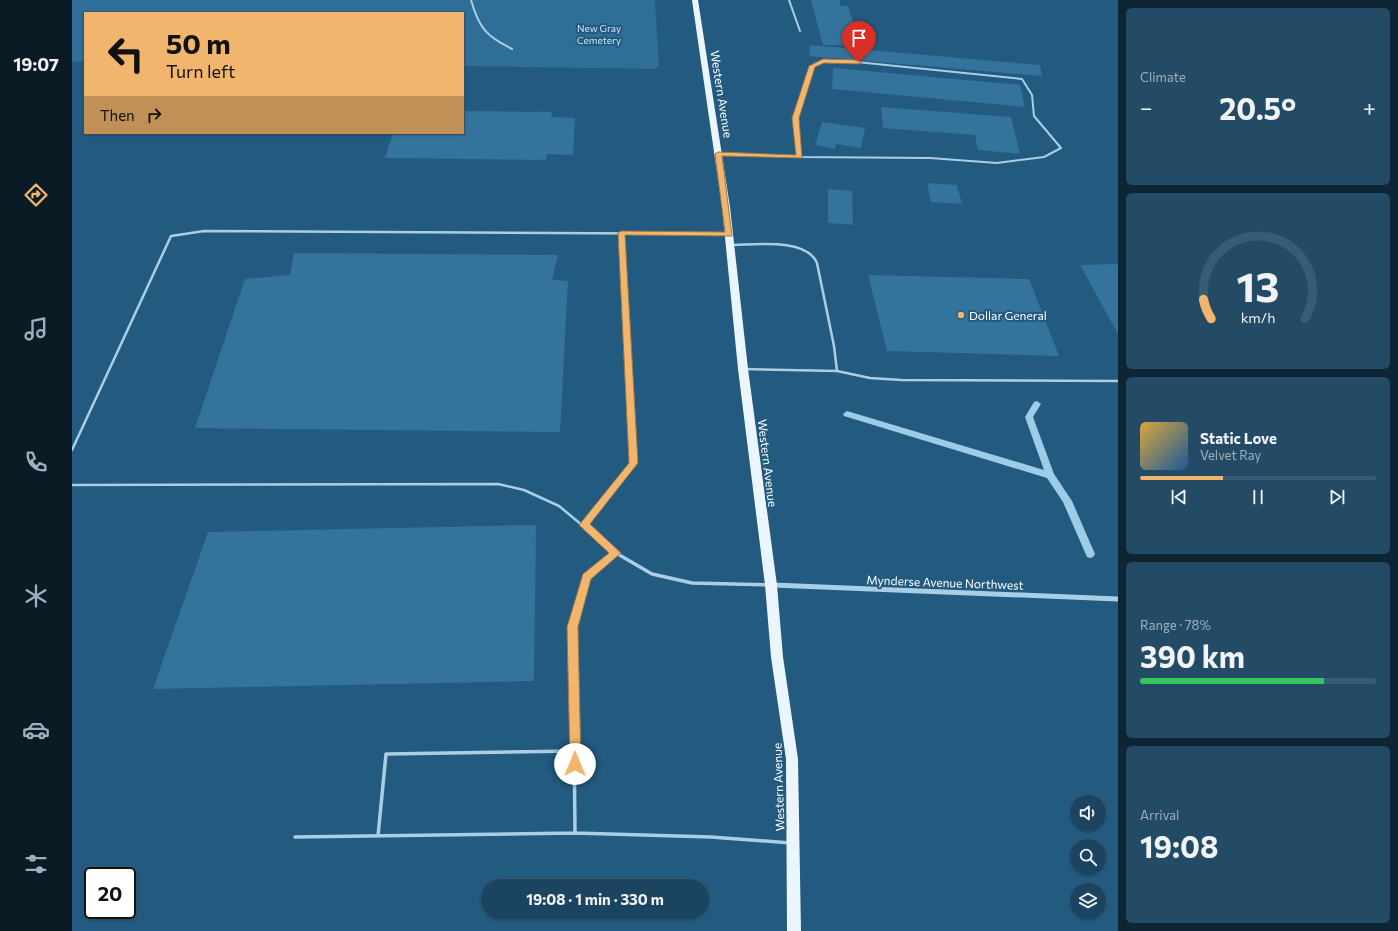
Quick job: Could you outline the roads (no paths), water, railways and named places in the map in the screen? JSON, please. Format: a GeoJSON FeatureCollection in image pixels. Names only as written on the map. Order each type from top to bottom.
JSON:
{"type":"FeatureCollection","features":[{"type":"Feature","properties":{"kind":"main road","name":"Western Avenue"},"geometry":{"type":"LineString","coordinates":[[695,0],[729,234],[743,369],[771,585],[777,657],[792,759],[794,931]]}},
{"type":"Feature","properties":{"kind":"street","name":"Mynderse Avenue Northwest"},"geometry":{"type":"LineString","coordinates":[[771,585],[1118,599]]}},
{"type":"Feature","properties":{"kind":"lane"},"geometry":{"type":"LineString","coordinates":[[471,0],[477,22],[492,40],[512,49]]}},
{"type":"Feature","properties":{"kind":"lane"},"geometry":{"type":"LineString","coordinates":[[789,0],[800,31]]}},
{"type":"Feature","properties":{"kind":"lane"},"geometry":{"type":"LineString","coordinates":[[718,154],[799,157],[930,158],[997,163],[1044,157],[1061,148],[1034,116],[1032,95],[1022,79],[884,64],[823,61],[812,66],[796,118],[799,157]]}},
{"type":"Feature","properties":{"kind":"lane"},"geometry":{"type":"LineString","coordinates":[[72,450],[171,236],[204,231],[729,234]]}},
{"type":"Feature","properties":{"kind":"lane"},"geometry":{"type":"LineString","coordinates":[[584,525],[634,463],[621,233]]}},
{"type":"Feature","properties":{"kind":"lane"},"geometry":{"type":"LineString","coordinates":[[730,246],[793,246],[804,249],[813,255],[817,263],[834,346],[837,371]]}},
{"type":"Feature","properties":{"kind":"lane"},"geometry":{"type":"LineString","coordinates":[[743,369],[837,371],[870,378],[902,380],[1118,381]]}},
{"type":"Feature","properties":{"kind":"lane"},"geometry":{"type":"LineString","coordinates":[[72,485],[498,484],[524,490],[560,506],[616,553],[652,574],[692,583],[771,585]]}},
{"type":"Feature","properties":{"kind":"lane"},"geometry":{"type":"LineString","coordinates":[[575,833],[576,751],[573,627],[586,576],[616,553]]}},
{"type":"Feature","properties":{"kind":"lane"},"geometry":{"type":"LineString","coordinates":[[378,836],[386,754],[576,751]]}},
{"type":"Feature","properties":{"kind":"lane"},"geometry":{"type":"LineString","coordinates":[[295,837],[575,833],[712,837],[793,843]]}},
{"type":"Feature","properties":{"kind":"waterway"},"geometry":{"type":"LineString","coordinates":[[1037,404],[1029,417],[1050,475]]}},
{"type":"Feature","properties":{"kind":"waterway"},"geometry":{"type":"LineString","coordinates":[[847,414],[1050,475]]}},
{"type":"Feature","properties":{"kind":"waterway"},"geometry":{"type":"LineString","coordinates":[[1050,475],[1067,501],[1090,554]]}},
{"type":"Feature","properties":{"kind":"place","name":"Dollar General"},"geometry":{"type":"Point","coordinates":[961,315]}},
{"type":"Feature","properties":{"kind":"park label","name":"New Gray Cemetery"},"geometry":{"type":"Point","coordinates":[599,34]}}]}
